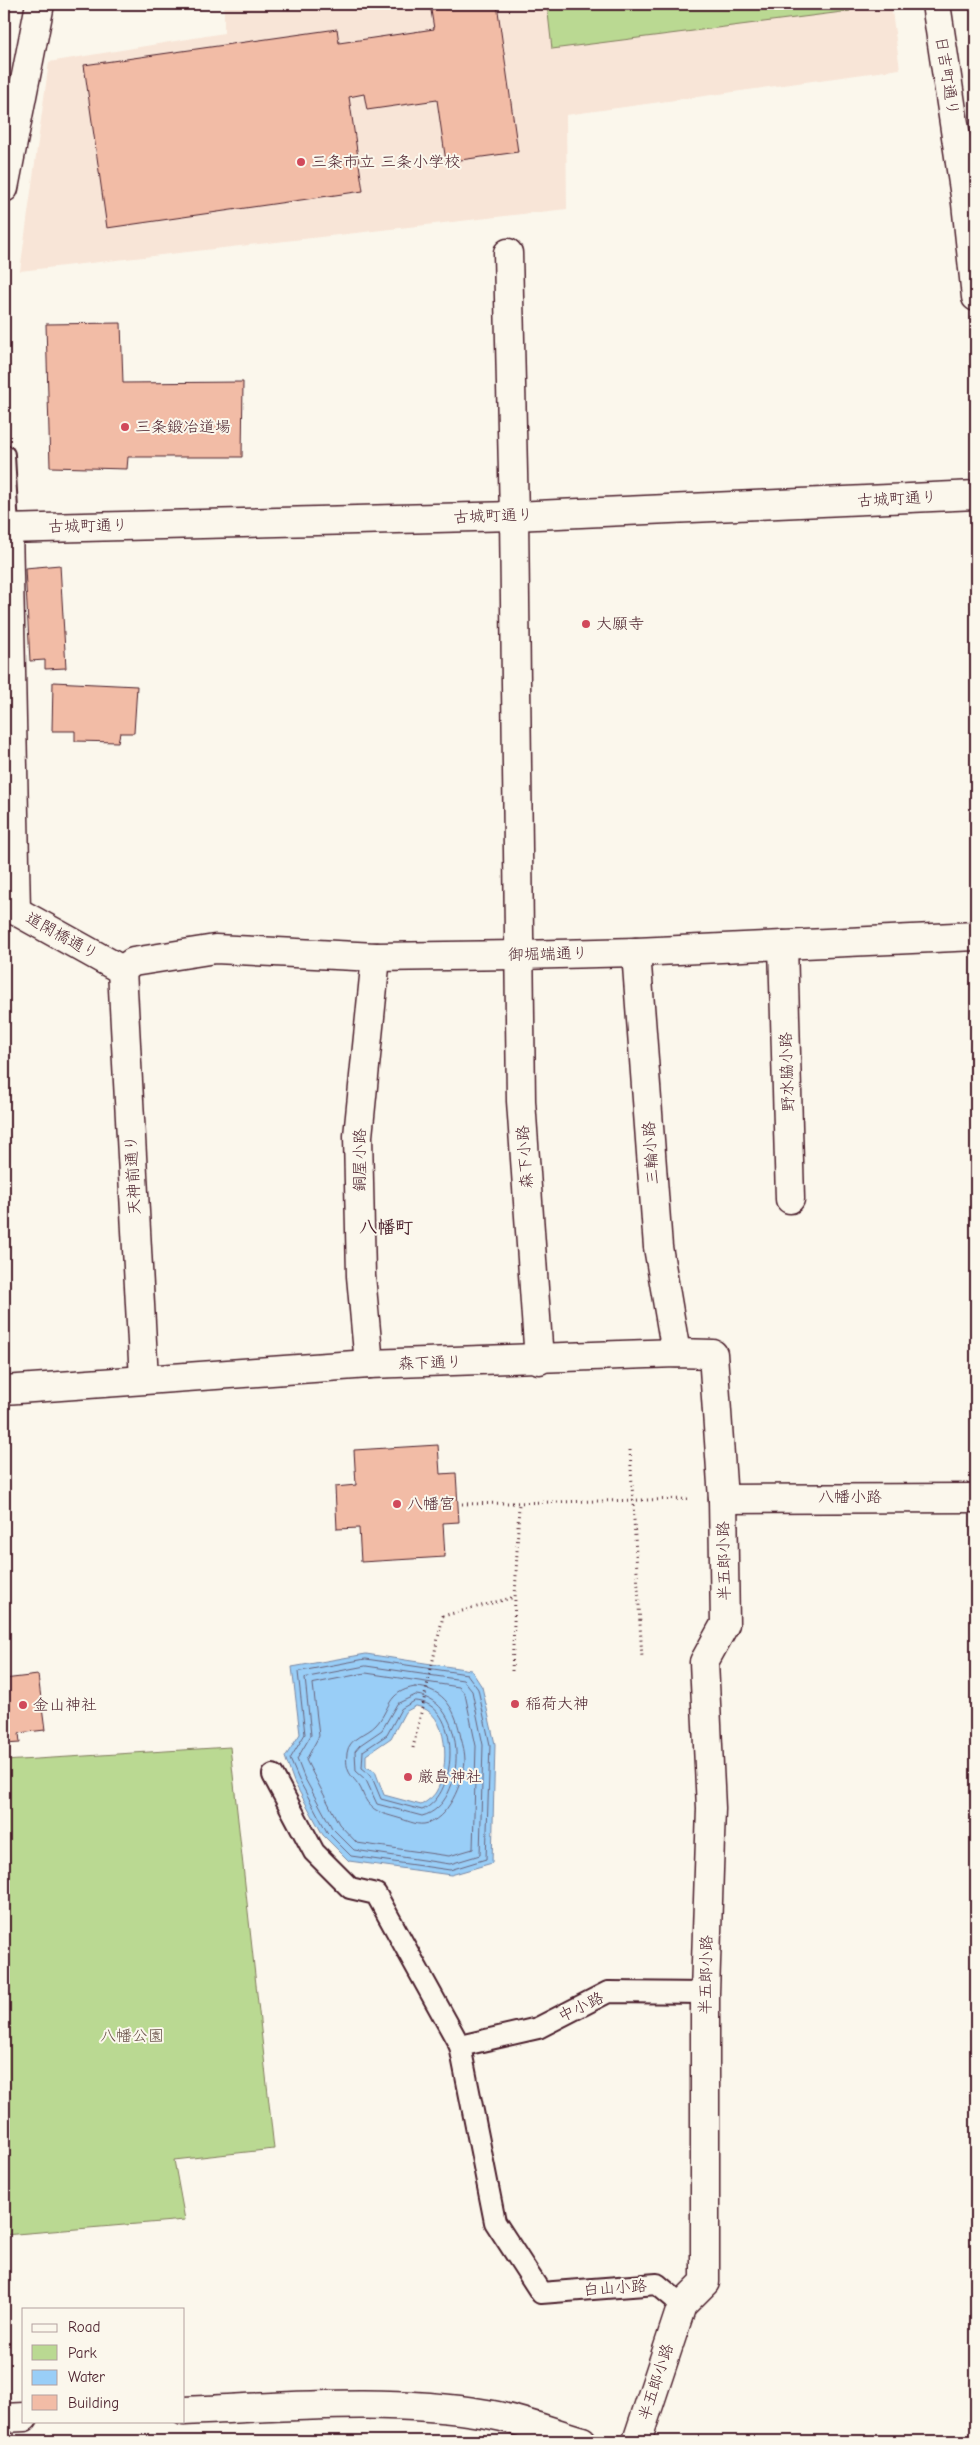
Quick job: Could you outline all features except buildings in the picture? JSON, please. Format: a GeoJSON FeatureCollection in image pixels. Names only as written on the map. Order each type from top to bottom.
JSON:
{"type":"FeatureCollection","features":[{"type":"Feature","properties":{"kind":"street"},"geometry":{"type":"LineString","coordinates":[[4,188],[40,4]]}},
{"type":"Feature","properties":{"kind":"street","name":"日吉町通り"},"geometry":{"type":"LineString","coordinates":[[936,4],[971,203],[976,297]]}},
{"type":"Feature","properties":{"kind":"street","name":"森下小路"},"geometry":{"type":"LineString","coordinates":[[508,253],[514,516],[521,1101],[538,1360]]}},
{"type":"Feature","properties":{"kind":"street","name":"古城町通り"},"geometry":{"type":"LineString","coordinates":[[6,528],[514,516],[976,495]]}},
{"type":"Feature","properties":{"kind":"street"},"geometry":{"type":"LineString","coordinates":[[6,528],[10,906]]}},
{"type":"Feature","properties":{"kind":"street","name":"道閑橋通り"},"geometry":{"type":"LineString","coordinates":[[10,906],[122,970]]}},
{"type":"Feature","properties":{"kind":"street","name":"御堀端通り"},"geometry":{"type":"LineString","coordinates":[[122,970],[134,962],[215,949],[376,957],[520,955],[636,952],[976,936]]}},
{"type":"Feature","properties":{"kind":"street","name":"野水脇小路"},"geometry":{"type":"LineString","coordinates":[[783,945],[790,1199]]}},
{"type":"Feature","properties":{"kind":"street","name":"三輪小路"},"geometry":{"type":"LineString","coordinates":[[636,952],[658,1247],[676,1353]]}},
{"type":"Feature","properties":{"kind":"street","name":"銅屋小路"},"geometry":{"type":"LineString","coordinates":[[369,1364],[361,1276],[358,1136],[376,957]]}},
{"type":"Feature","properties":{"kind":"street","name":"天神前通り"},"geometry":{"type":"LineString","coordinates":[[122,970],[144,1379]]}},
{"type":"Feature","properties":{"kind":"street","name":"森下通り"},"geometry":{"type":"LineString","coordinates":[[4,1390],[369,1364],[538,1360],[676,1353],[713,1354],[723,1499]]}},
{"type":"Feature","properties":{"kind":"street","name":"八幡小路"},"geometry":{"type":"LineString","coordinates":[[723,1499],[976,1498]]}},
{"type":"Feature","properties":{"kind":"street","name":"半五郎小路"},"geometry":{"type":"LineString","coordinates":[[637,2441],[682,2305],[705,2282],[705,1993],[711,1808],[704,1662],[725,1624],[723,1499]]}},
{"type":"Feature","properties":{"kind":"street"},"geometry":{"type":"LineString","coordinates":[[185,2411],[322,2406],[424,2407],[488,2414],[582,2441]]}},
{"type":"Feature","properties":{"kind":"street"},"geometry":{"type":"LineString","coordinates":[[4,2418],[22,2418]]}},
{"type":"Feature","properties":{"kind":"lane"},"geometry":{"type":"LineString","coordinates":[[4,455],[6,528]]}},
{"type":"Feature","properties":{"kind":"lane"},"geometry":{"type":"LineString","coordinates":[[273,1775],[314,1852],[350,1888],[376,1894],[460,2046]]}},
{"type":"Feature","properties":{"kind":"lane","name":"中小路"},"geometry":{"type":"LineString","coordinates":[[460,2046],[538,2028],[608,1992],[705,1993]]}},
{"type":"Feature","properties":{"kind":"lane","name":"白山小路"},"geometry":{"type":"LineString","coordinates":[[460,2046],[495,2222],[541,2293],[656,2284],[682,2305]]}},
{"type":"Feature","properties":{"kind":"path"},"geometry":{"type":"LineString","coordinates":[[630,1450],[642,1658]]}},
{"type":"Feature","properties":{"kind":"path"},"geometry":{"type":"LineString","coordinates":[[462,1504],[723,1499]]}},
{"type":"Feature","properties":{"kind":"path"},"geometry":{"type":"LineString","coordinates":[[512,1671],[519,1503]]}},
{"type":"Feature","properties":{"kind":"path"},"geometry":{"type":"LineString","coordinates":[[413,1748],[442,1616],[515,1597]]}},
{"type":"Feature","properties":{"kind":"shaded area","name":"三条市立 三条小学校"},"geometry":{"type":"Polygon","coordinates":[[[224,4],[891,4],[900,69],[566,115],[567,209],[20,271],[49,62],[224,33],[224,4]]]}},
{"type":"Feature","properties":{"kind":"green space"},"geometry":{"type":"Polygon","coordinates":[[[547,4],[849,4],[850,11],[552,49],[547,4]]]}},
{"type":"Feature","properties":{"kind":"green space","name":"八幡公園"},"geometry":{"type":"Polygon","coordinates":[[[230,1747],[274,2149],[174,2160],[185,2220],[4,2235],[4,1761],[230,1747]]]}},
{"type":"Feature","properties":{"kind":"water"},"geometry":{"type":"Polygon","coordinates":[[[366,1654],[471,1670],[482,1687],[495,1744],[492,1863],[451,1875],[349,1861],[323,1835],[294,1782],[285,1757],[300,1734],[292,1667],[366,1654]],[[416,1706],[405,1712],[391,1738],[366,1755],[366,1767],[375,1771],[384,1795],[421,1805],[436,1792],[444,1770],[444,1742],[441,1729],[435,1718],[427,1710],[416,1706]]]}},
{"type":"Feature","properties":{"kind":"place","name":"三条市立 三条小学校"},"geometry":{"type":"Point","coordinates":[301,162]}},
{"type":"Feature","properties":{"kind":"place","name":"三条鍛冶道場"},"geometry":{"type":"Point","coordinates":[125,427]}},
{"type":"Feature","properties":{"kind":"place","name":"大願寺"},"geometry":{"type":"Point","coordinates":[586,624]}},
{"type":"Feature","properties":{"kind":"place","name":"八幡宮"},"geometry":{"type":"Point","coordinates":[397,1504]}},
{"type":"Feature","properties":{"kind":"place","name":"稲荷大神"},"geometry":{"type":"Point","coordinates":[515,1704]}},
{"type":"Feature","properties":{"kind":"place","name":"金山神社"},"geometry":{"type":"Point","coordinates":[23,1705]}},
{"type":"Feature","properties":{"kind":"place","name":"厳島神社"},"geometry":{"type":"Point","coordinates":[408,1777]}},
{"type":"Feature","properties":{"kind":"district","name":"八幡町"},"geometry":{"type":"Point","coordinates":[386,1227]}}]}
